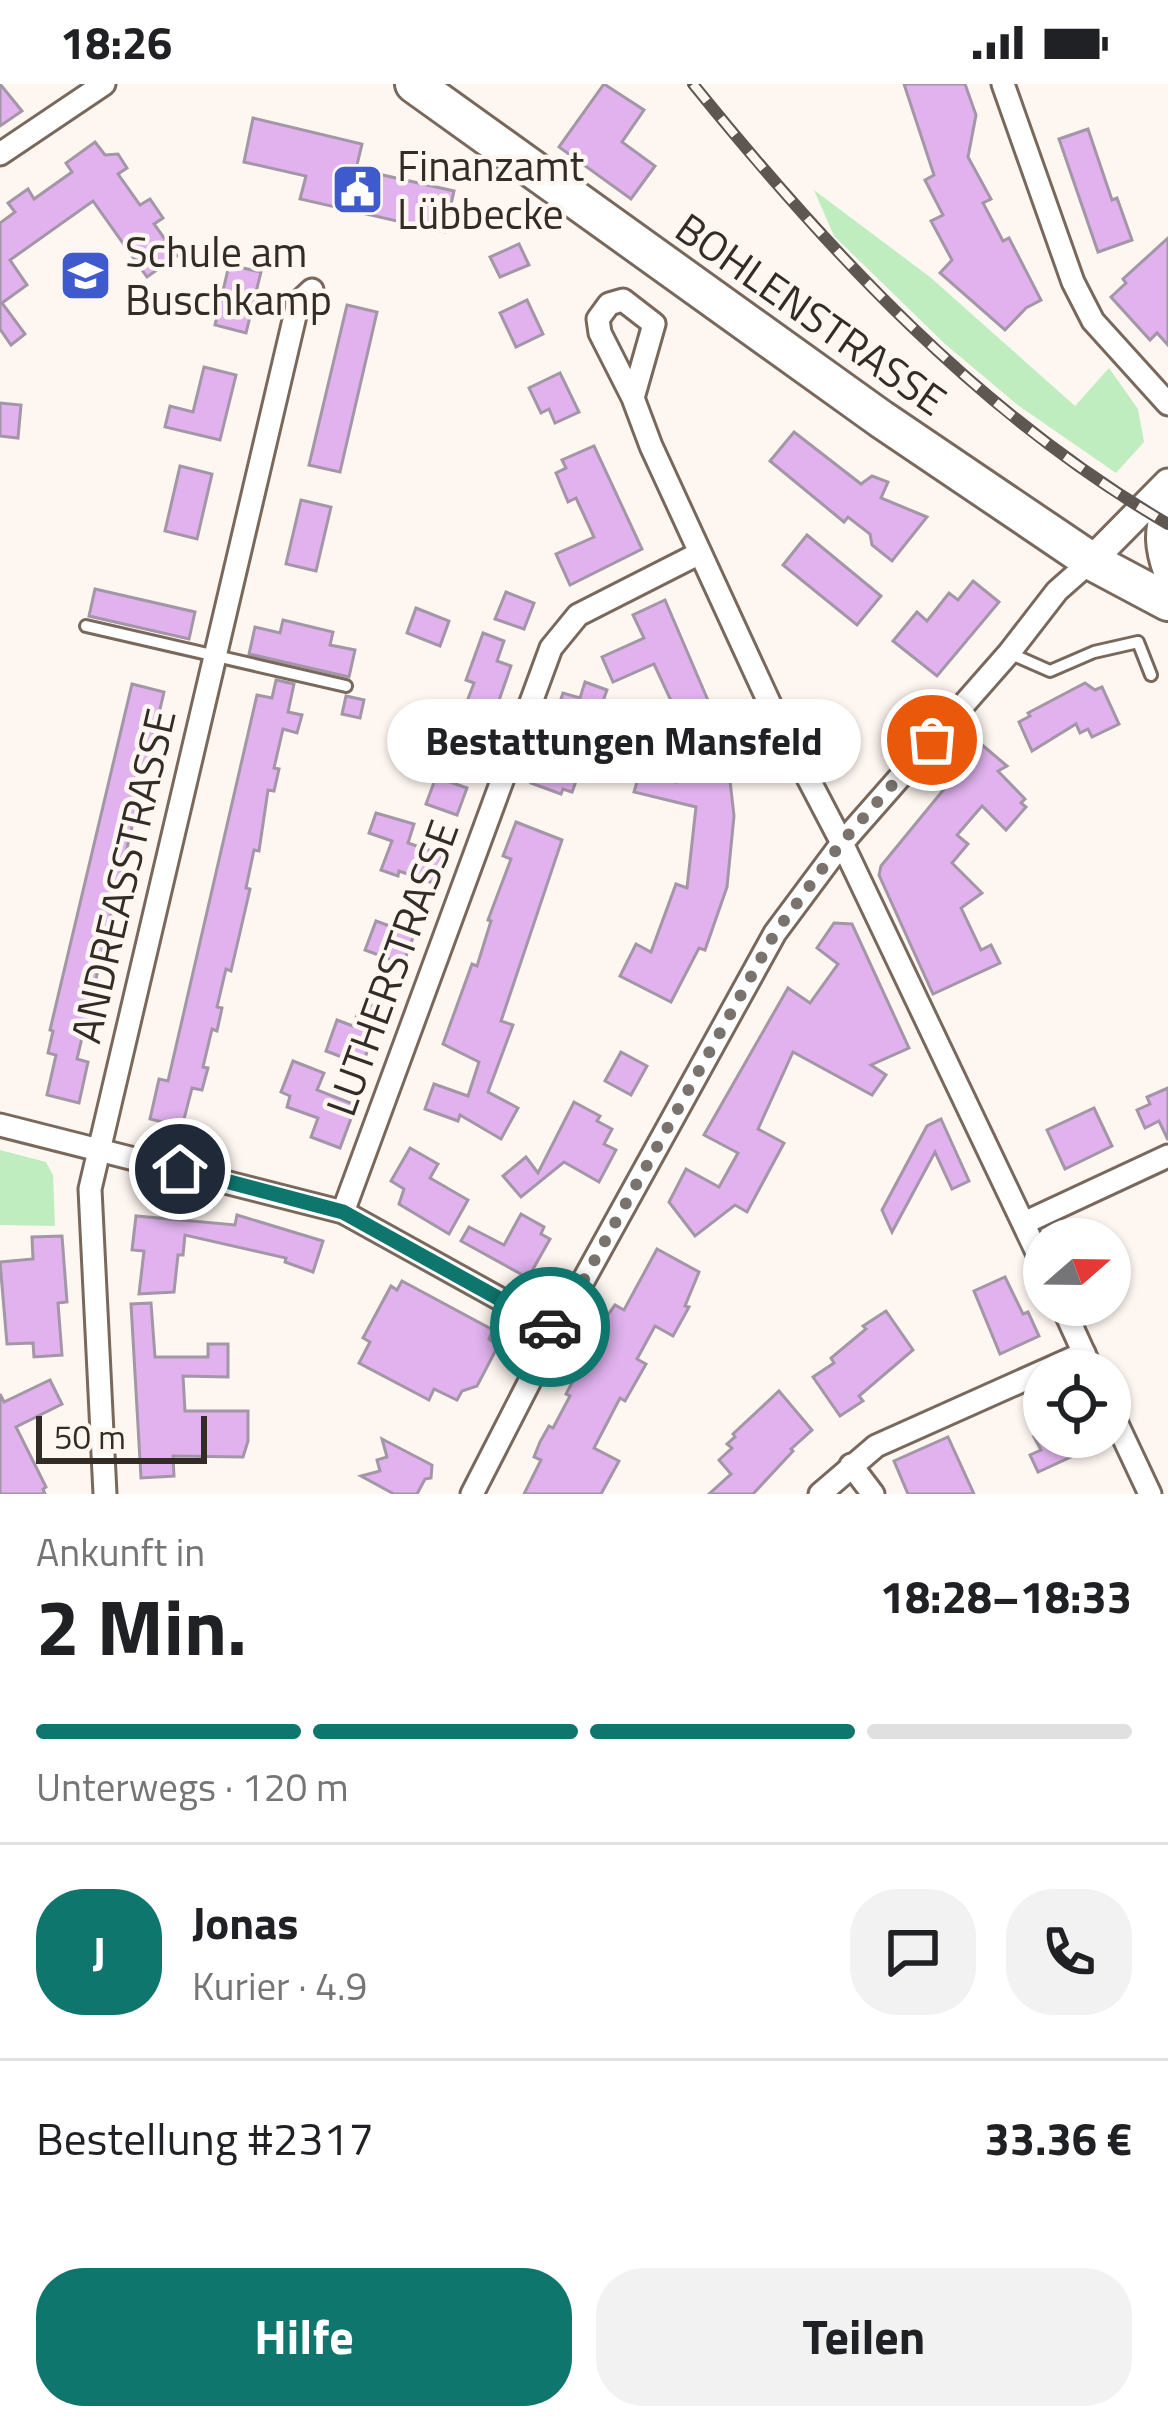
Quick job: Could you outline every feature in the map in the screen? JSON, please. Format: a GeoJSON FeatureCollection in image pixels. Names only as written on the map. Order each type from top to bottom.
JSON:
{"type":"FeatureCollection","features":[{"type":"Feature","properties":{"kind":"main road","name":"BOHLENSTRASSE"},"geometry":{"type":"LineString","coordinates":[[414,84],[652,259],[1091,561],[1168,602]]}},
{"type":"Feature","properties":{"kind":"street"},"geometry":{"type":"LineString","coordinates":[[0,154],[104,84]]}},
{"type":"Feature","properties":{"kind":"street"},"geometry":{"type":"LineString","coordinates":[[1003,84],[1072,282],[1093,321],[1168,404]]}},
{"type":"Feature","properties":{"kind":"street","name":"ANDREASSTRASSE"},"geometry":{"type":"LineString","coordinates":[[105,1494],[90,1189],[298,303],[312,290]]}},
{"type":"Feature","properties":{"kind":"street"},"geometry":{"type":"LineString","coordinates":[[633,398],[774,713],[842,842],[1023,1221]]}},
{"type":"Feature","properties":{"kind":"street"},"geometry":{"type":"LineString","coordinates":[[472,1494],[556,1330],[775,933],[842,842],[1009,653],[1057,591],[1168,483]]}},
{"type":"Feature","properties":{"kind":"street"},"geometry":{"type":"LineString","coordinates":[[1168,505],[1161,520],[1159,546],[1168,573]]}},
{"type":"Feature","properties":{"kind":"street","name":"LUTHERSTRASSE"},"geometry":{"type":"LineString","coordinates":[[343,1212],[551,648],[578,615],[700,553]]}},
{"type":"Feature","properties":{"kind":"street"},"geometry":{"type":"LineString","coordinates":[[0,1125],[343,1212],[556,1330]]}},
{"type":"Feature","properties":{"kind":"street"},"geometry":{"type":"LineString","coordinates":[[1035,1218],[1168,1156]]}},
{"type":"Feature","properties":{"kind":"street"},"geometry":{"type":"LineString","coordinates":[[820,1494],[876,1446],[1023,1388]]}},
{"type":"Feature","properties":{"kind":"street"},"geometry":{"type":"LineString","coordinates":[[1131,1454],[1150,1494]]}},
{"type":"Feature","properties":{"kind":"street"},"geometry":{"type":"LineString","coordinates":[[851,1465],[872,1494]]}},
{"type":"Feature","properties":{"kind":"lane"},"geometry":{"type":"LineString","coordinates":[[86,626],[346,686]]}},
{"type":"Feature","properties":{"kind":"lane"},"geometry":{"type":"LineString","coordinates":[[1009,653],[1050,670],[1094,652],[1138,642],[1151,675]]}},
{"type":"Feature","properties":{"kind":"green space"},"geometry":{"type":"Polygon","coordinates":[[[814,190],[930,277],[1075,406],[1109,368],[1138,409],[1144,442],[1116,473],[1019,406],[945,344],[834,236],[814,190]]]}},
{"type":"Feature","properties":{"kind":"green space"},"geometry":{"type":"Polygon","coordinates":[[[0,1150],[46,1162],[53,1175],[55,1226],[0,1225],[0,1150]]]}},
{"type":"Feature","properties":{"kind":"building"},"geometry":{"type":"Polygon","coordinates":[[[0,84],[22,111],[0,126],[0,84]]]}},
{"type":"Feature","properties":{"kind":"building"},"geometry":{"type":"Polygon","coordinates":[[[604,84],[644,110],[622,142],[655,166],[631,199],[559,147],[604,84]]]}},
{"type":"Feature","properties":{"kind":"building"},"geometry":{"type":"Polygon","coordinates":[[[904,84],[965,84],[976,115],[968,157],[991,199],[983,203],[1003,241],[1009,238],[1041,300],[1005,330],[940,273],[952,260],[931,221],[943,215],[925,180],[934,175],[904,84]]]}},
{"type":"Feature","properties":{"kind":"building"},"geometry":{"type":"Polygon","coordinates":[[[253,118],[362,144],[356,169],[454,191],[445,232],[300,199],[306,176],[244,162],[253,118]]]}},
{"type":"Feature","properties":{"kind":"building"},"geometry":{"type":"Polygon","coordinates":[[[1088,129],[1112,200],[1117,198],[1132,240],[1098,252],[1059,139],[1088,129]]]}},
{"type":"Feature","properties":{"kind":"building"},"geometry":{"type":"Polygon","coordinates":[[[95,142],[105,155],[118,154],[127,168],[118,174],[140,205],[150,199],[163,218],[154,224],[177,256],[147,277],[93,201],[10,260],[27,285],[2,303],[25,334],[11,345],[0,329],[0,223],[15,212],[8,203],[28,189],[34,199],[72,172],[66,163],[95,142]]]}},
{"type":"Feature","properties":{"kind":"building"},"geometry":{"type":"Polygon","coordinates":[[[1168,238],[1168,345],[1157,333],[1150,340],[1111,297],[1126,283],[1123,279],[1168,238]]]}},
{"type":"Feature","properties":{"kind":"building"},"geometry":{"type":"Polygon","coordinates":[[[519,244],[529,265],[500,277],[490,257],[519,244]]]}},
{"type":"Feature","properties":{"kind":"building"},"geometry":{"type":"Polygon","coordinates":[[[229,265],[261,272],[246,333],[215,325],[229,265]]]}},
{"type":"Feature","properties":{"kind":"building"},"geometry":{"type":"Polygon","coordinates":[[[527,300],[543,334],[516,347],[500,313],[527,300]]]}},
{"type":"Feature","properties":{"kind":"building"},"geometry":{"type":"Polygon","coordinates":[[[347,305],[377,312],[340,472],[309,465],[347,305]]]}},
{"type":"Feature","properties":{"kind":"building"},"geometry":{"type":"Polygon","coordinates":[[[204,367],[236,375],[220,440],[165,427],[170,406],[193,412],[204,367]]]}},
{"type":"Feature","properties":{"kind":"building"},"geometry":{"type":"Polygon","coordinates":[[[560,373],[579,412],[555,423],[549,409],[541,413],[529,388],[560,373]]]}},
{"type":"Feature","properties":{"kind":"building"},"geometry":{"type":"Polygon","coordinates":[[[0,403],[21,405],[18,438],[0,436],[0,403]]]}},
{"type":"Feature","properties":{"kind":"building"},"geometry":{"type":"Polygon","coordinates":[[[794,432],[861,484],[872,476],[888,482],[881,498],[927,517],[892,561],[872,545],[870,534],[848,517],[844,522],[770,461],[794,432]]]}},
{"type":"Feature","properties":{"kind":"building"},"geometry":{"type":"Polygon","coordinates":[[[594,446],[642,549],[570,585],[556,554],[594,537],[576,498],[568,502],[556,473],[566,468],[562,460],[594,446]]]}},
{"type":"Feature","properties":{"kind":"building"},"geometry":{"type":"Polygon","coordinates":[[[180,466],[212,474],[197,539],[165,531],[180,466]]]}},
{"type":"Feature","properties":{"kind":"building"},"geometry":{"type":"Polygon","coordinates":[[[301,500],[331,507],[316,571],[286,564],[301,500]]]}},
{"type":"Feature","properties":{"kind":"building"},"geometry":{"type":"Polygon","coordinates":[[[807,535],[881,596],[857,625],[783,565],[807,535]]]}},
{"type":"Feature","properties":{"kind":"building"},"geometry":{"type":"Polygon","coordinates":[[[973,581],[999,602],[937,676],[893,641],[917,612],[927,621],[949,593],[958,600],[973,581]]]}},
{"type":"Feature","properties":{"kind":"building"},"geometry":{"type":"Polygon","coordinates":[[[95,589],[195,612],[189,639],[89,616],[95,589]]]}},
{"type":"Feature","properties":{"kind":"building"},"geometry":{"type":"Polygon","coordinates":[[[506,592],[534,603],[524,629],[495,619],[506,592]]]}},
{"type":"Feature","properties":{"kind":"building"},"geometry":{"type":"Polygon","coordinates":[[[665,600],[716,719],[686,733],[654,664],[613,682],[602,657],[644,638],[633,615],[665,600]]]}},
{"type":"Feature","properties":{"kind":"building"},"geometry":{"type":"Polygon","coordinates":[[[416,608],[449,621],[440,646],[407,633],[416,608]]]}},
{"type":"Feature","properties":{"kind":"building"},"geometry":{"type":"Polygon","coordinates":[[[283,620],[333,632],[330,645],[355,650],[349,677],[249,654],[255,627],[280,633],[283,620]]]}},
{"type":"Feature","properties":{"kind":"building"},"geometry":{"type":"Polygon","coordinates":[[[483,633],[504,641],[497,661],[511,666],[484,743],[455,733],[474,683],[466,680],[483,633]]]}},
{"type":"Feature","properties":{"kind":"building"},"geometry":{"type":"Polygon","coordinates":[[[276,680],[294,684],[288,712],[302,715],[297,733],[283,729],[274,791],[268,790],[231,971],[226,969],[217,1007],[222,1008],[217,1031],[212,1029],[203,1067],[208,1068],[202,1090],[192,1088],[182,1127],[150,1119],[159,1079],[168,1081],[257,695],[272,698],[276,680]]]}},
{"type":"Feature","properties":{"kind":"building"},"geometry":{"type":"Polygon","coordinates":[[[585,682],[607,690],[591,735],[553,722],[563,693],[580,698],[585,682]]]}},
{"type":"Feature","properties":{"kind":"building"},"geometry":{"type":"Polygon","coordinates":[[[1085,683],[1095,690],[1102,687],[1119,724],[1092,737],[1088,729],[1080,733],[1076,724],[1032,751],[1019,722],[1085,683]]]}},
{"type":"Feature","properties":{"kind":"building"},"geometry":{"type":"Polygon","coordinates":[[[132,684],[164,692],[77,1059],[88,1062],[79,1103],[47,1095],[56,1055],[48,1053],[50,1030],[132,684]]]}},
{"type":"Feature","properties":{"kind":"building"},"geometry":{"type":"Polygon","coordinates":[[[346,696],[364,700],[360,718],[342,714],[346,696]]]}},
{"type":"Feature","properties":{"kind":"building"},"geometry":{"type":"Polygon","coordinates":[[[981,744],[1007,766],[998,771],[1025,799],[1021,803],[1026,807],[1006,830],[982,806],[957,835],[968,844],[952,863],[982,893],[961,908],[981,950],[991,945],[1000,963],[933,994],[879,875],[881,866],[981,744]]]}},
{"type":"Feature","properties":{"kind":"building"},"geometry":{"type":"Polygon","coordinates":[[[727,754],[734,816],[727,887],[705,950],[699,948],[671,1002],[620,976],[636,944],[651,952],[676,884],[687,888],[696,807],[634,792],[640,772],[675,782],[672,760],[727,754]]]}},
{"type":"Feature","properties":{"kind":"building"},"geometry":{"type":"Polygon","coordinates":[[[540,758],[579,773],[572,792],[563,789],[561,794],[531,783],[540,758]]]}},
{"type":"Feature","properties":{"kind":"building"},"geometry":{"type":"Polygon","coordinates":[[[436,777],[467,788],[457,815],[426,804],[436,777]]]}},
{"type":"Feature","properties":{"kind":"building"},"geometry":{"type":"Polygon","coordinates":[[[376,813],[414,824],[408,843],[443,855],[433,883],[381,870],[392,841],[369,833],[376,813]]]}},
{"type":"Feature","properties":{"kind":"building"},"geometry":{"type":"Polygon","coordinates":[[[516,822],[562,840],[501,1021],[513,1025],[488,1092],[518,1108],[501,1139],[460,1115],[458,1121],[425,1109],[434,1084],[468,1096],[479,1062],[443,1044],[472,964],[477,966],[511,859],[503,856],[516,822]]]}},
{"type":"Feature","properties":{"kind":"building"},"geometry":{"type":"Polygon","coordinates":[[[376,921],[414,935],[403,964],[365,950],[376,921]]]}},
{"type":"Feature","properties":{"kind":"building"},"geometry":{"type":"Polygon","coordinates":[[[834,923],[852,924],[909,1048],[871,1065],[886,1075],[872,1095],[793,1052],[758,1129],[784,1143],[747,1212],[735,1205],[695,1236],[669,1202],[686,1169],[719,1187],[738,1153],[704,1135],[788,988],[810,1003],[838,964],[817,948],[834,923]]]}},
{"type":"Feature","properties":{"kind":"building"},"geometry":{"type":"Polygon","coordinates":[[[362,1002],[380,1008],[363,1065],[326,1051],[337,1020],[353,1026],[362,1002]]]}},
{"type":"Feature","properties":{"kind":"building"},"geometry":{"type":"Polygon","coordinates":[[[621,1052],[647,1066],[631,1095],[605,1081],[621,1052]]]}},
{"type":"Feature","properties":{"kind":"building"},"geometry":{"type":"Polygon","coordinates":[[[293,1061],[324,1073],[317,1090],[356,1105],[340,1148],[311,1137],[318,1118],[287,1107],[290,1096],[281,1092],[293,1061]]]}},
{"type":"Feature","properties":{"kind":"building"},"geometry":{"type":"Polygon","coordinates":[[[1168,1088],[1168,1140],[1159,1121],[1145,1128],[1137,1110],[1150,1104],[1147,1097],[1168,1088]]]}},
{"type":"Feature","properties":{"kind":"building"},"geometry":{"type":"Polygon","coordinates":[[[574,1102],[600,1116],[597,1121],[612,1129],[604,1144],[616,1150],[599,1182],[564,1162],[521,1197],[503,1176],[526,1157],[538,1173],[574,1102]]]}},
{"type":"Feature","properties":{"kind":"building"},"geometry":{"type":"Polygon","coordinates":[[[1094,1108],[1112,1146],[1065,1169],[1047,1130],[1094,1108]]]}},
{"type":"Feature","properties":{"kind":"building"},"geometry":{"type":"Polygon","coordinates":[[[941,1119],[969,1181],[952,1189],[935,1152],[892,1232],[882,1210],[927,1126],[941,1119]]]}},
{"type":"Feature","properties":{"kind":"building"},"geometry":{"type":"Polygon","coordinates":[[[410,1148],[438,1164],[430,1178],[468,1200],[449,1234],[399,1204],[404,1189],[391,1181],[410,1148]]]}},
{"type":"Feature","properties":{"kind":"building"},"geometry":{"type":"Polygon","coordinates":[[[521,1214],[544,1227],[541,1234],[550,1239],[528,1278],[461,1241],[469,1227],[504,1245],[521,1214]]]}},
{"type":"Feature","properties":{"kind":"building"},"geometry":{"type":"Polygon","coordinates":[[[237,1215],[323,1241],[313,1272],[285,1262],[286,1258],[185,1235],[174,1292],[139,1294],[144,1251],[132,1250],[136,1216],[235,1225],[237,1215]]]}},
{"type":"Feature","properties":{"kind":"building"},"geometry":{"type":"Polygon","coordinates":[[[62,1236],[67,1302],[58,1303],[62,1355],[34,1357],[33,1343],[7,1344],[0,1262],[33,1259],[32,1237],[62,1236]]]}},
{"type":"Feature","properties":{"kind":"building"},"geometry":{"type":"Polygon","coordinates":[[[657,1249],[699,1272],[685,1306],[689,1307],[673,1336],[655,1326],[637,1359],[646,1364],[625,1401],[620,1398],[594,1448],[619,1461],[601,1494],[524,1494],[541,1460],[534,1457],[540,1442],[549,1426],[553,1428],[607,1316],[615,1305],[624,1310],[657,1249]]]}},
{"type":"Feature","properties":{"kind":"building"},"geometry":{"type":"Polygon","coordinates":[[[1005,1277],[1023,1314],[1023,1326],[1034,1326],[1039,1336],[1000,1354],[974,1291],[1005,1277]]]}},
{"type":"Feature","properties":{"kind":"building"},"geometry":{"type":"Polygon","coordinates":[[[402,1281],[493,1330],[489,1339],[498,1346],[477,1386],[462,1391],[457,1400],[434,1389],[429,1400],[359,1363],[370,1342],[363,1338],[391,1286],[397,1290],[402,1281]]]}},
{"type":"Feature","properties":{"kind":"building"},"geometry":{"type":"Polygon","coordinates":[[[151,1303],[155,1357],[208,1357],[208,1344],[228,1344],[228,1377],[183,1376],[185,1411],[248,1411],[243,1457],[173,1456],[174,1476],[141,1478],[131,1304],[151,1303]]]}},
{"type":"Feature","properties":{"kind":"building"},"geometry":{"type":"Polygon","coordinates":[[[886,1311],[913,1350],[859,1396],[863,1401],[840,1416],[813,1377],[834,1363],[831,1358],[866,1329],[863,1326],[886,1311]]]}},
{"type":"Feature","properties":{"kind":"building"},"geometry":{"type":"Polygon","coordinates":[[[50,1380],[62,1404],[16,1427],[46,1487],[45,1494],[0,1494],[0,1394],[4,1402],[50,1380]]]}},
{"type":"Feature","properties":{"kind":"building"},"geometry":{"type":"Polygon","coordinates":[[[779,1391],[812,1430],[753,1494],[709,1494],[731,1474],[719,1460],[732,1448],[727,1444],[733,1434],[779,1391]]]}},
{"type":"Feature","properties":{"kind":"building"},"geometry":{"type":"Polygon","coordinates":[[[948,1437],[974,1494],[908,1494],[894,1461],[948,1437]]]}},
{"type":"Feature","properties":{"kind":"building"},"geometry":{"type":"Polygon","coordinates":[[[382,1439],[432,1465],[431,1478],[425,1479],[417,1494],[394,1494],[361,1476],[380,1471],[377,1460],[387,1457],[382,1439]]]}},
{"type":"Feature","properties":{"kind":"building"},"geometry":{"type":"Polygon","coordinates":[[[1031,1458],[1069,1458],[1038,1472],[1031,1458]]]}},
{"type":"Feature","properties":{"kind":"railway"},"geometry":{"type":"LineString","coordinates":[[693,84],[798,208],[911,326],[1033,432],[1168,524]]}},
{"type":"Feature","properties":{"kind":"way so far"},"geometry":{"type":"LineString","coordinates":[[550,1327],[556,1330],[775,933],[842,842],[932,740]]}},
{"type":"Feature","properties":{"kind":"place","name":"Finanzamt Lübbecke"},"geometry":{"type":"Point","coordinates":[358,190]}},
{"type":"Feature","properties":{"kind":"place","name":"Schule am Buschkamp"},"geometry":{"type":"Point","coordinates":[86,276]}},
{"type":"Feature","properties":{"kind":"place","name":"Bestattungen Mansfeld"},"geometry":{"type":"Point","coordinates":[932,740]}},
{"type":"Feature","properties":{"kind":"route"},"geometry":{"type":"LineString","coordinates":[[180,1169],[343,1212],[550,1327]]}}]}
